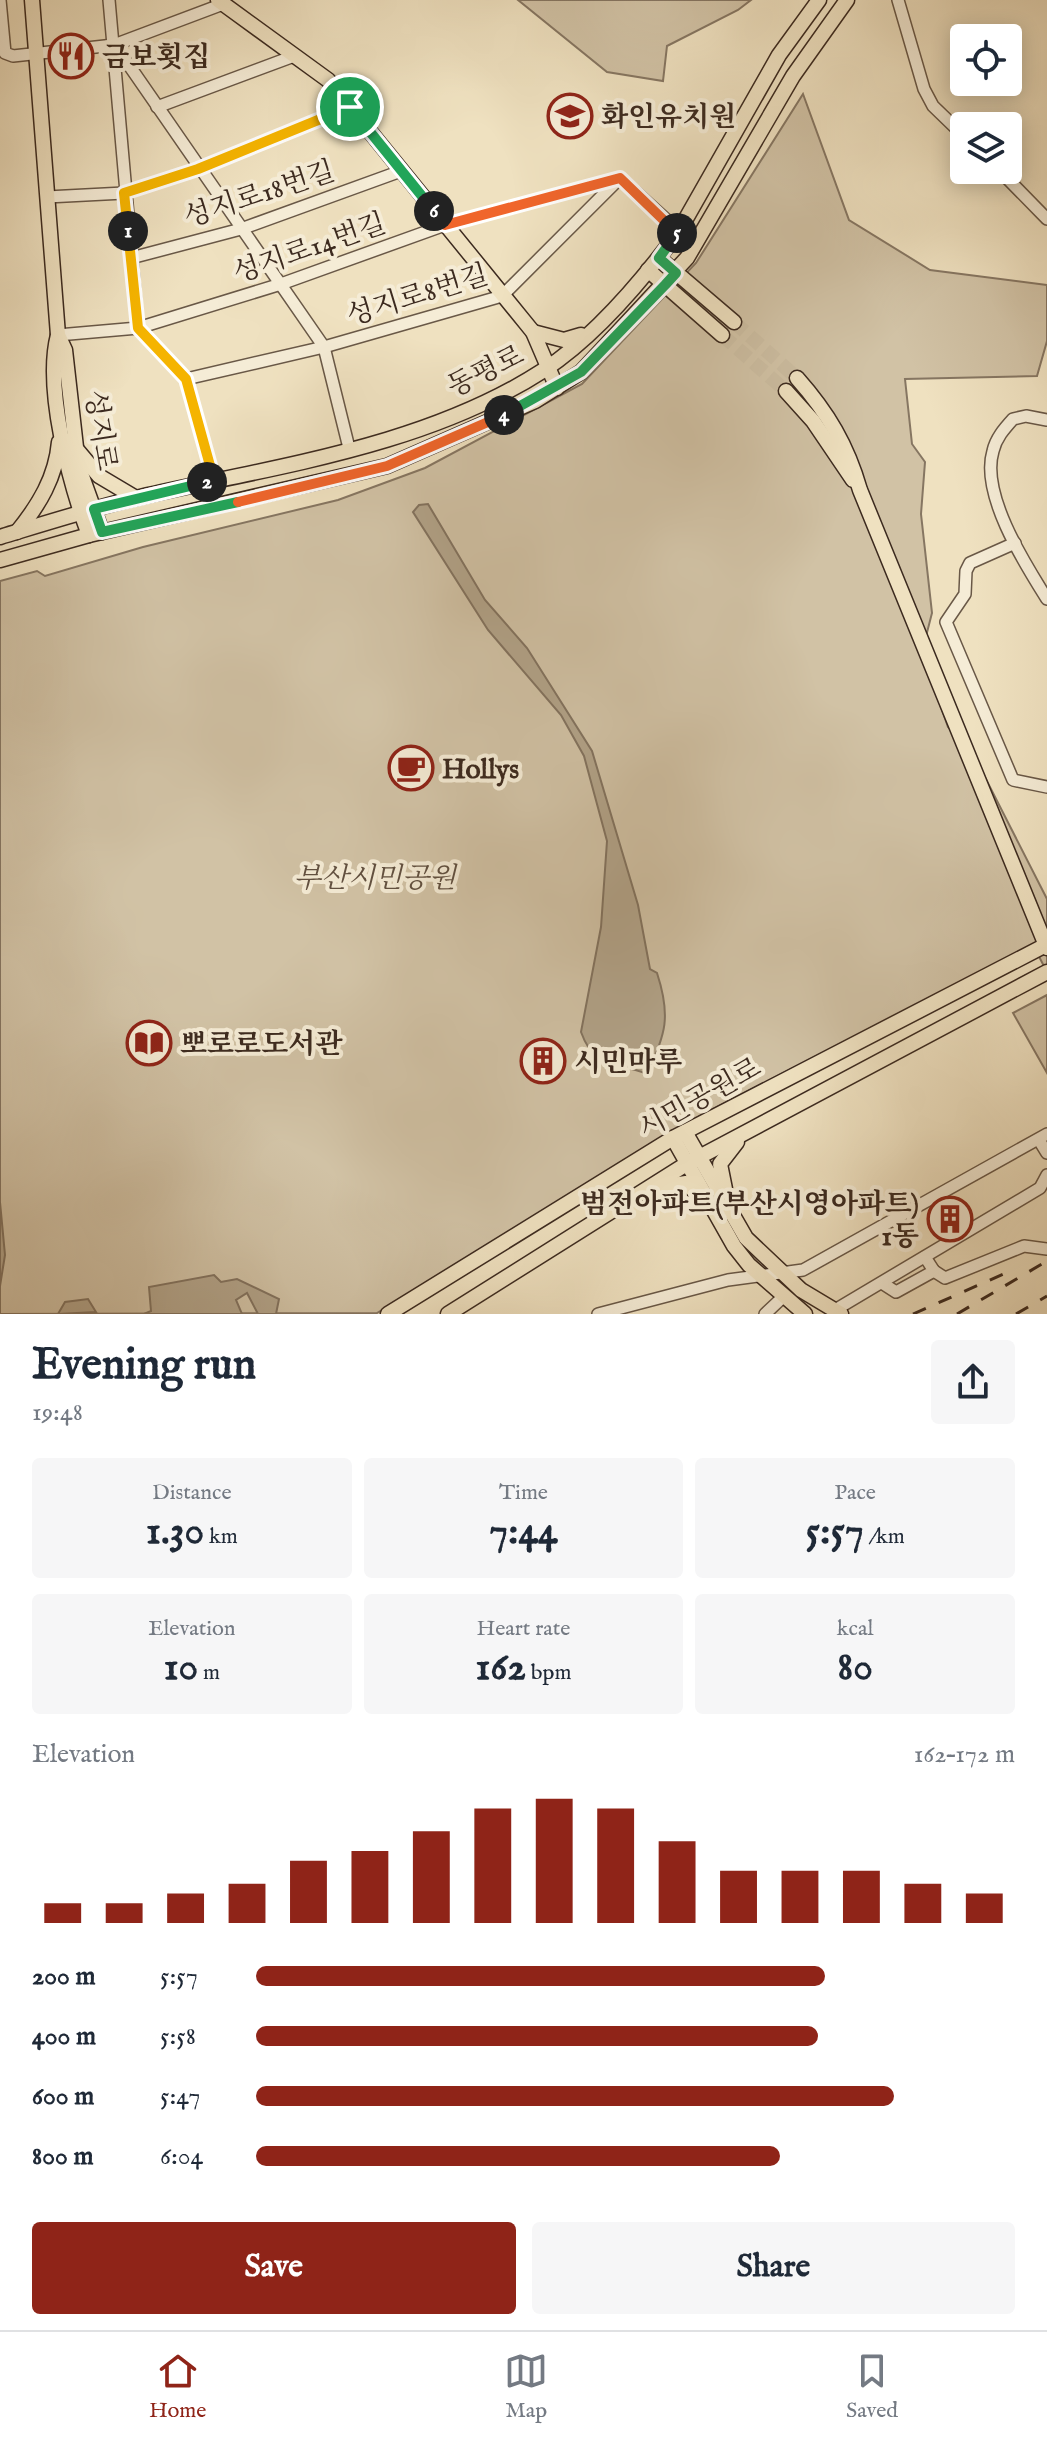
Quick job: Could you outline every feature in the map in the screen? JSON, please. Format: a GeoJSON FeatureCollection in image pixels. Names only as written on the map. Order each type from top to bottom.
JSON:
{"type":"FeatureCollection","features":[{"type":"Feature","properties":{"kind":"main road","name":"성지로"},"geometry":{"type":"LineString","coordinates":[[32,0],[58,335],[65,350],[87,511]]}},
{"type":"Feature","properties":{"kind":"main road","name":"동평로"},"geometry":{"type":"LineString","coordinates":[[0,537],[136,498],[349,448],[433,423],[547,368],[589,332],[659,258],[679,231],[779,55],[819,0]]}},
{"type":"Feature","properties":{"kind":"main road","name":"동평로"},"geometry":{"type":"LineString","coordinates":[[0,560],[95,534],[373,470],[419,454],[557,388],[581,372],[676,273],[793,76],[847,0]]}},
{"type":"Feature","properties":{"kind":"main road"},"geometry":{"type":"LineString","coordinates":[[220,2],[328,80],[533,332],[557,388]]}},
{"type":"Feature","properties":{"kind":"main road"},"geometry":{"type":"LineString","coordinates":[[659,258],[734,322]]}},
{"type":"Feature","properties":{"kind":"main road"},"geometry":{"type":"LineString","coordinates":[[648,270],[722,335]]}},
{"type":"Feature","properties":{"kind":"main road"},"geometry":{"type":"LineString","coordinates":[[533,332],[564,340],[589,332]]}},
{"type":"Feature","properties":{"kind":"main road","name":"성지로"},"geometry":{"type":"LineString","coordinates":[[17,532],[45,491],[57,462],[60,429],[54,349],[58,335]]}},
{"type":"Feature","properties":{"kind":"main road","name":"시민공원로"},"geometry":{"type":"LineString","coordinates":[[388,1314],[679,1135],[1046,946],[860,490],[849,453],[825,409],[797,378]]}},
{"type":"Feature","properties":{"kind":"main road","name":"시민공원로"},"geometry":{"type":"LineString","coordinates":[[786,391],[813,421],[860,490]]}},
{"type":"Feature","properties":{"kind":"main road","name":"성지로"},"geometry":{"type":"LineString","coordinates":[[60,429],[95,534]]}},
{"type":"Feature","properties":{"kind":"main road"},"geometry":{"type":"LineString","coordinates":[[77,449],[99,476],[136,498]]}},
{"type":"Feature","properties":{"kind":"main road","name":"시민공원로"},"geometry":{"type":"LineString","coordinates":[[448,1314],[530,1266],[694,1160],[1047,972]]}},
{"type":"Feature","properties":{"kind":"main road"},"geometry":{"type":"LineString","coordinates":[[742,1134],[720,1164],[720,1206],[734,1246],[783,1297],[805,1314]]}},
{"type":"Feature","properties":{"kind":"main road"},"geometry":{"type":"LineString","coordinates":[[679,1135],[720,1206],[746,1238],[783,1275],[817,1301],[838,1312]]}},
{"type":"Feature","properties":{"kind":"main road"},"geometry":{"type":"LineString","coordinates":[[645,1191],[686,1183],[720,1206]]}},
{"type":"Feature","properties":{"kind":"street"},"geometry":{"type":"LineString","coordinates":[[0,0],[5,53],[13,56],[114,45],[220,2]]}},
{"type":"Feature","properties":{"kind":"street"},"geometry":{"type":"LineString","coordinates":[[109,0],[138,328],[186,379],[214,480]]}},
{"type":"Feature","properties":{"kind":"street"},"geometry":{"type":"LineString","coordinates":[[900,1],[924,89],[933,106],[950,122]]}},
{"type":"Feature","properties":{"kind":"street"},"geometry":{"type":"LineString","coordinates":[[114,45],[324,347],[349,448]]}},
{"type":"Feature","properties":{"kind":"street"},"geometry":{"type":"LineString","coordinates":[[157,107],[294,56]]}},
{"type":"Feature","properties":{"kind":"street"},"geometry":{"type":"LineString","coordinates":[[47,197],[124,193],[198,169],[350,107]]}},
{"type":"Feature","properties":{"kind":"street","name":"성지로18번길"},"geometry":{"type":"LineString","coordinates":[[131,258],[241,229],[401,171]]}},
{"type":"Feature","properties":{"kind":"street"},"geometry":{"type":"LineString","coordinates":[[620,178],[679,231]]}},
{"type":"Feature","properties":{"kind":"street","name":"성지로14번길"},"geometry":{"type":"LineString","coordinates":[[58,335],[138,328],[281,284],[445,225],[620,178]]}},
{"type":"Feature","properties":{"kind":"street","name":"성지로8번길"},"geometry":{"type":"LineString","coordinates":[[186,379],[324,347],[502,296],[620,178]]}},
{"type":"Feature","properties":{"kind":"street"},"geometry":{"type":"LineString","coordinates":[[1013,184],[1047,219]]}},
{"type":"Feature","properties":{"kind":"street"},"geometry":{"type":"LineString","coordinates":[[1047,420],[1026,416],[1013,419],[993,451],[990,469],[994,490],[1015,543],[1047,599]]}},
{"type":"Feature","properties":{"kind":"street"},"geometry":{"type":"LineString","coordinates":[[1015,543],[970,563],[966,571],[965,594],[946,622],[1013,780],[1047,787]]}},
{"type":"Feature","properties":{"kind":"street"},"geometry":{"type":"LineString","coordinates":[[598,1314],[681,1291],[803,1270],[1043,1137],[1047,1153]]}},
{"type":"Feature","properties":{"kind":"street"},"geometry":{"type":"LineString","coordinates":[[838,1312],[1040,1188],[1047,1175]]}},
{"type":"Feature","properties":{"kind":"street"},"geometry":{"type":"LineString","coordinates":[[925,1257],[934,1271],[945,1278],[1024,1246],[1047,1249]]}},
{"type":"Feature","properties":{"kind":"street"},"geometry":{"type":"LineString","coordinates":[[882,1283],[896,1292],[934,1271]]}},
{"type":"Feature","properties":{"kind":"street"},"geometry":{"type":"LineString","coordinates":[[765,1314],[783,1297]]}},
{"type":"Feature","properties":{"kind":"green space"},"geometry":{"type":"Polygon","coordinates":[[[518,0],[751,0],[738,10],[667,46],[663,81],[607,72],[518,0]]]}},
{"type":"Feature","properties":{"kind":"green space","name":"부산시민공원"},"geometry":{"type":"Polygon","coordinates":[[[803,94],[849,220],[930,270],[1047,285],[1047,341],[1037,376],[905,379],[912,444],[925,462],[921,514],[932,613],[922,652],[948,727],[966,740],[1047,899],[1047,972],[1033,945],[703,1114],[377,1313],[0,1314],[0,581],[37,571],[45,576],[143,547],[338,500],[425,468],[582,384],[696,263],[803,94]]]}},
{"type":"Feature","properties":{"kind":"green space"},"geometry":{"type":"Polygon","coordinates":[[[1047,995],[1047,1073],[1013,1013],[1047,995]]]}},
{"type":"Feature","properties":{"kind":"shaded area"},"geometry":{"type":"Polygon","coordinates":[[[428,504],[485,600],[527,648],[592,751],[638,905],[650,969],[657,973],[664,1001],[662,1036],[647,1074],[600,1059],[581,1032],[601,927],[607,841],[584,756],[561,715],[488,630],[413,512],[419,505],[428,504]]]}},
{"type":"Feature","properties":{"kind":"shaded area"},"geometry":{"type":"Polygon","coordinates":[[[0,1202],[5,1255],[0,1286],[0,1202]]]}},
{"type":"Feature","properties":{"kind":"shaded area"},"geometry":{"type":"Polygon","coordinates":[[[214,1275],[221,1282],[237,1279],[279,1299],[276,1314],[258,1314],[247,1293],[236,1300],[242,1314],[144,1314],[151,1311],[149,1287],[214,1275]]]}},
{"type":"Feature","properties":{"kind":"shaded area"},"geometry":{"type":"Polygon","coordinates":[[[88,1299],[96,1312],[58,1314],[65,1302],[88,1299]]]}},
{"type":"Feature","properties":{"kind":"tunnel"},"geometry":{"type":"LineString","coordinates":[[734,322],[797,378]]}},
{"type":"Feature","properties":{"kind":"tunnel"},"geometry":{"type":"LineString","coordinates":[[722,335],[786,391]]}},
{"type":"Feature","properties":{"kind":"railway"},"geometry":{"type":"LineString","coordinates":[[957,1314],[1047,1261]]}},
{"type":"Feature","properties":{"kind":"railway"},"geometry":{"type":"LineString","coordinates":[[913,1314],[1015,1269]]}},
{"type":"Feature","properties":{"kind":"railway"},"geometry":{"type":"LineString","coordinates":[[1016,1314],[1047,1296]]}},
{"type":"Feature","properties":{"kind":"place","name":"금보횟집"},"geometry":{"type":"Point","coordinates":[71,56]}},
{"type":"Feature","properties":{"kind":"place","name":"화인유치원"},"geometry":{"type":"Point","coordinates":[570,116]}},
{"type":"Feature","properties":{"kind":"place","name":"Hollys"},"geometry":{"type":"Point","coordinates":[411,768]}},
{"type":"Feature","properties":{"kind":"place","name":"뽀로로도서관"},"geometry":{"type":"Point","coordinates":[149,1043]}},
{"type":"Feature","properties":{"kind":"place","name":"시민마루"},"geometry":{"type":"Point","coordinates":[543,1061]}},
{"type":"Feature","properties":{"kind":"place","name":"범전아파트(부산시영아파트) 1동"},"geometry":{"type":"Point","coordinates":[950,1219]}},
{"type":"Feature","properties":{"kind":"route"},"geometry":{"type":"LineString","coordinates":[[350,107],[445,225],[620,178],[679,231],[659,258],[676,273],[581,372],[535,401],[419,454],[360,474],[102,532],[94,509],[214,480],[186,379],[138,328],[124,193],[198,169],[350,107]]}}]}
